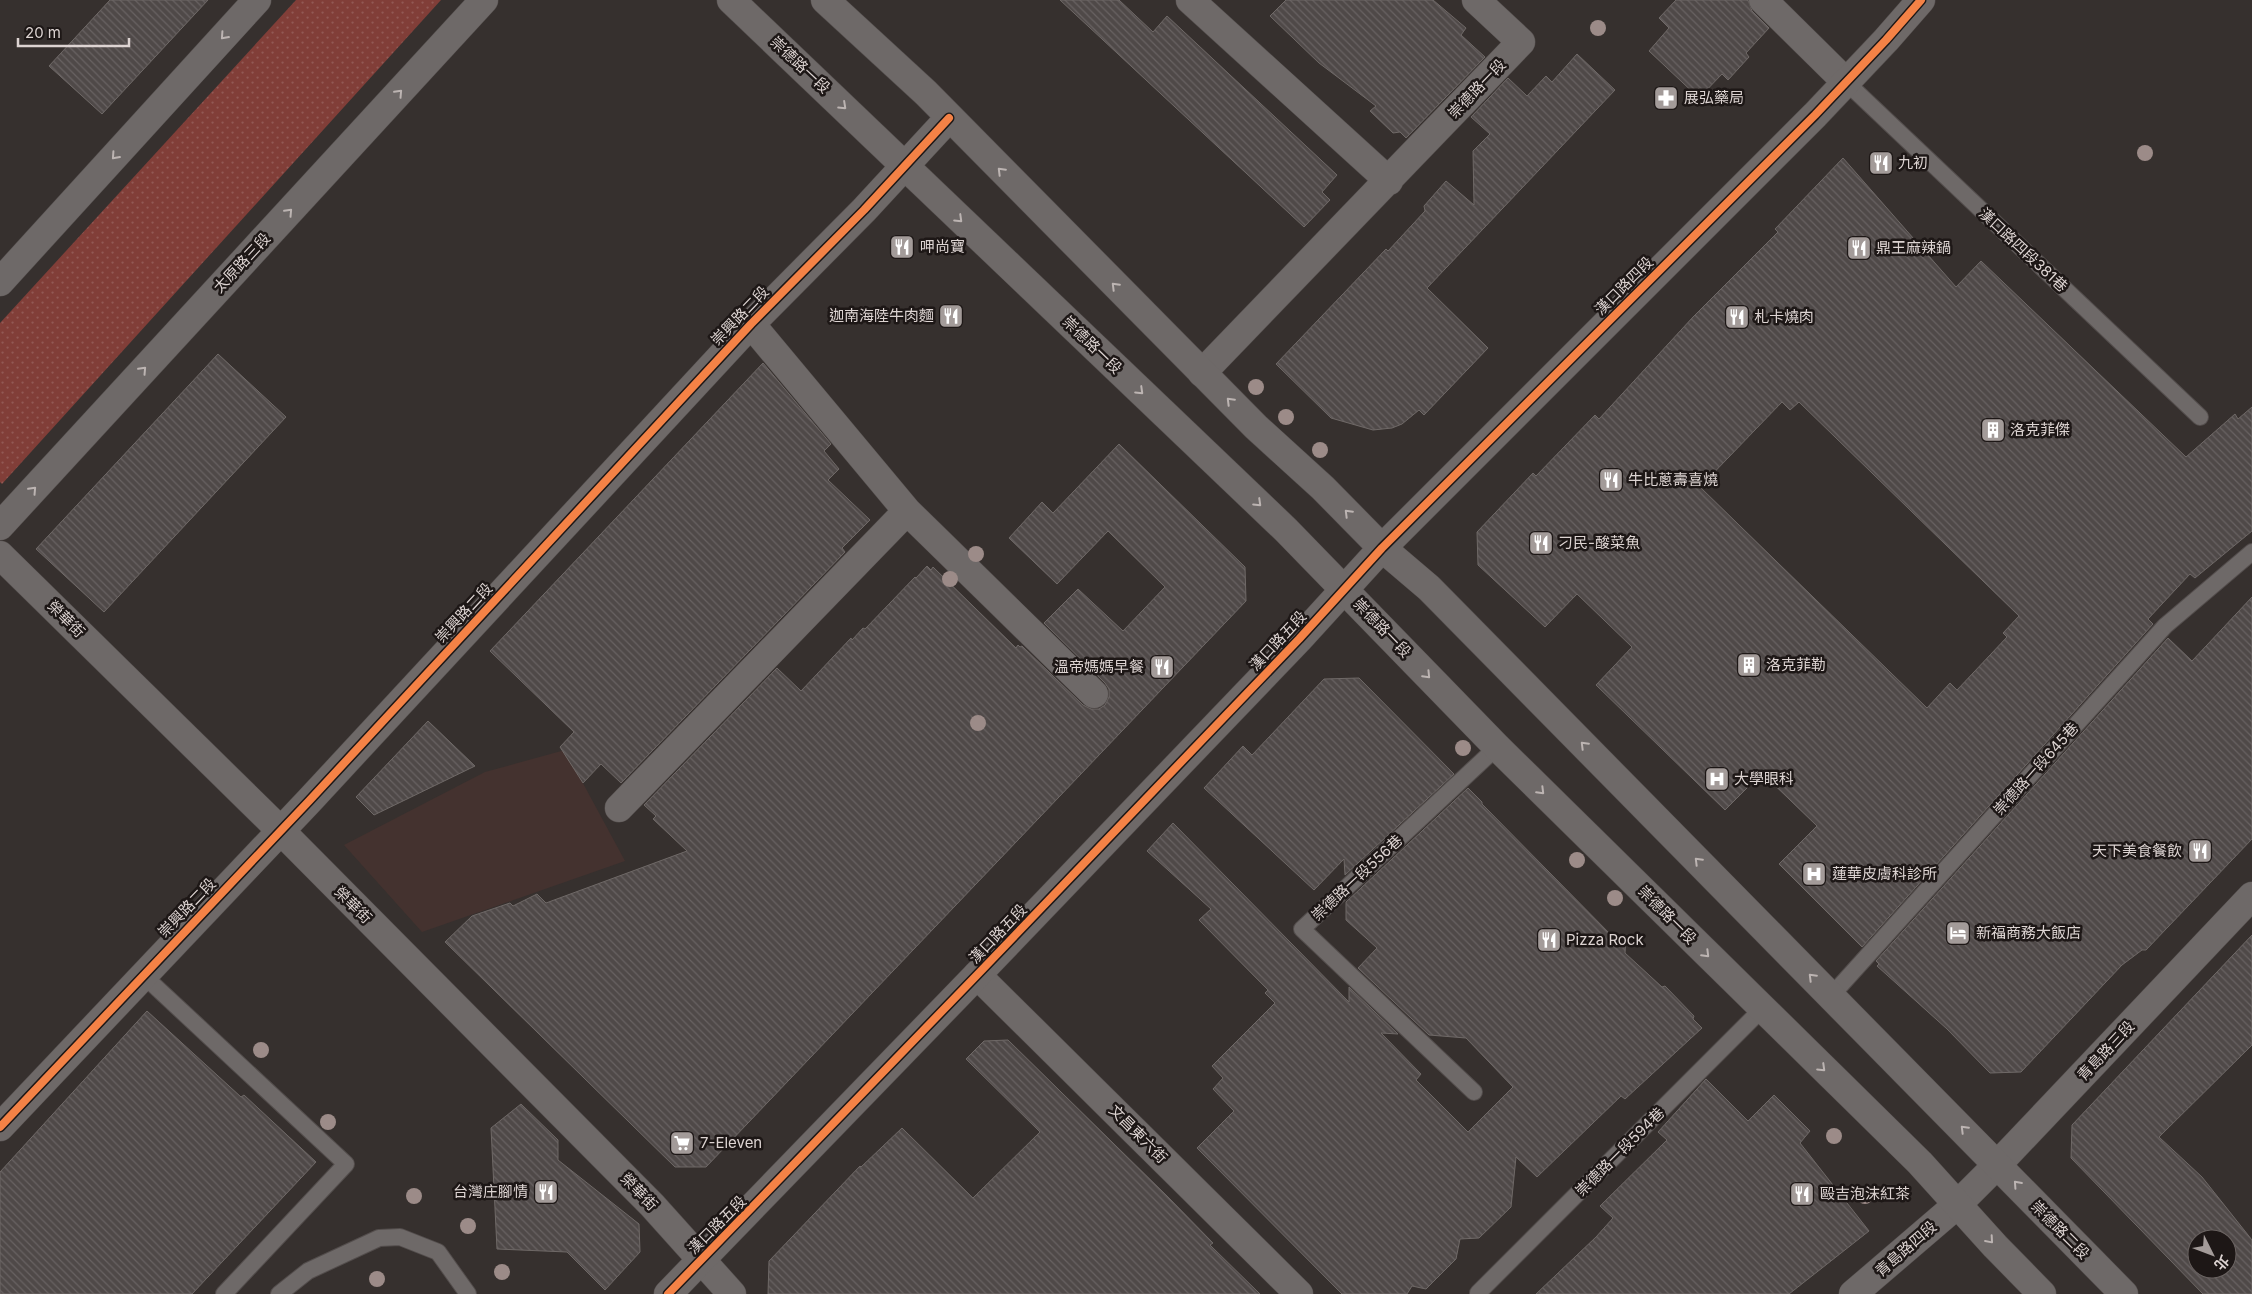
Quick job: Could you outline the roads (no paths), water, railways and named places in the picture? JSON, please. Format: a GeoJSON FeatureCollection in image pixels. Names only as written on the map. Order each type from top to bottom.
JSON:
{"type":"FeatureCollection","features":[{"type":"Feature","properties":{"kind":"street"},"geometry":{"type":"LineString","coordinates":[[0,282],[257,0]]}},
{"type":"Feature","properties":{"kind":"street","name":"太原路三段"},"geometry":{"type":"LineString","coordinates":[[0,526],[484,0]]}},
{"type":"Feature","properties":{"kind":"street","name":"崇德路一段"},"geometry":{"type":"LineString","coordinates":[[731,0],[1286,530],[1497,747],[1920,1163],[1958,1204]]}},
{"type":"Feature","properties":{"kind":"street"},"geometry":{"type":"LineString","coordinates":[[825,0],[949,118],[1202,373],[1382,548],[1429,588],[1998,1164]]}},
{"type":"Feature","properties":{"kind":"street"},"geometry":{"type":"LineString","coordinates":[[1190,0],[1389,181]]}},
{"type":"Feature","properties":{"kind":"street","name":"崇德路一段"},"geometry":{"type":"LineString","coordinates":[[1202,373],[1521,42],[1476,0]]}},
{"type":"Feature","properties":{"kind":"street"},"geometry":{"type":"LineString","coordinates":[[1763,0],[1846,82]]}},
{"type":"Feature","properties":{"kind":"street","name":"漢口路四段"},"geometry":{"type":"LineString","coordinates":[[1345,589],[1382,548],[1808,122],[1921,0]]}},
{"type":"Feature","properties":{"kind":"street","name":"崇興路二段"},"geometry":{"type":"LineString","coordinates":[[0,1128],[751,324],[949,118]]}},
{"type":"Feature","properties":{"kind":"street"},"geometry":{"type":"LineString","coordinates":[[751,324],[907,512],[1094,694]]}},
{"type":"Feature","properties":{"kind":"street"},"geometry":{"type":"LineString","coordinates":[[620,808],[907,512]]}},
{"type":"Feature","properties":{"kind":"street","name":"榮華街"},"geometry":{"type":"LineString","coordinates":[[0,555],[280,830],[652,1205],[732,1294]]}},
{"type":"Feature","properties":{"kind":"street","name":"漢口路五段"},"geometry":{"type":"LineString","coordinates":[[668,1294],[977,975],[1345,589]]}},
{"type":"Feature","properties":{"kind":"street","name":"青島路三段"},"geometry":{"type":"LineString","coordinates":[[1958,1204],[2252,896]]}},
{"type":"Feature","properties":{"kind":"street","name":"文昌東六街"},"geometry":{"type":"LineString","coordinates":[[977,975],[1299,1294]]}},
{"type":"Feature","properties":{"kind":"street","name":"崇德路二段"},"geometry":{"type":"LineString","coordinates":[[1998,1164],[2037,1207],[2124,1294]]}},
{"type":"Feature","properties":{"kind":"street"},"geometry":{"type":"LineString","coordinates":[[1958,1204],[1995,1246],[2042,1294]]}},
{"type":"Feature","properties":{"kind":"street","name":"青島路四段"},"geometry":{"type":"LineString","coordinates":[[1853,1294],[1958,1204]]}},
{"type":"Feature","properties":{"kind":"lane","name":"漢口路四段381巷"},"geometry":{"type":"LineString","coordinates":[[1846,82],[2200,417]]}},
{"type":"Feature","properties":{"kind":"lane","name":"崇德路一段645巷"},"geometry":{"type":"LineString","coordinates":[[1831,996],[2165,626],[2252,552]]}},
{"type":"Feature","properties":{"kind":"lane","name":"崇德路一段556巷"},"geometry":{"type":"LineString","coordinates":[[1474,1092],[1302,929],[1497,747]]}},
{"type":"Feature","properties":{"kind":"lane"},"geometry":{"type":"LineString","coordinates":[[142,975],[346,1164],[224,1294]]}},
{"type":"Feature","properties":{"kind":"lane","name":"崇德路一段594巷"},"geometry":{"type":"LineString","coordinates":[[1478,1293],[1762,1009]]}},
{"type":"Feature","properties":{"kind":"lane"},"geometry":{"type":"LineString","coordinates":[[279,1294],[308,1271],[379,1238],[400,1237],[438,1252],[468,1294]]}},
{"type":"Feature","properties":{"kind":"place","name":"展弘藥局"},"geometry":{"type":"Point","coordinates":[1666,98]}},
{"type":"Feature","properties":{"kind":"place","name":"九初"},"geometry":{"type":"Point","coordinates":[1881,163]}},
{"type":"Feature","properties":{"kind":"place","name":"呷尚寶"},"geometry":{"type":"Point","coordinates":[902,247]}},
{"type":"Feature","properties":{"kind":"place","name":"鼎王麻辣鍋"},"geometry":{"type":"Point","coordinates":[1859,248]}},
{"type":"Feature","properties":{"kind":"place","name":"迦南海陸牛肉麵"},"geometry":{"type":"Point","coordinates":[951,316]}},
{"type":"Feature","properties":{"kind":"place","name":"札卡燒肉"},"geometry":{"type":"Point","coordinates":[1737,317]}},
{"type":"Feature","properties":{"kind":"place","name":"洛克菲傑"},"geometry":{"type":"Point","coordinates":[1993,430]}},
{"type":"Feature","properties":{"kind":"place","name":"牛比蔥壽喜燒"},"geometry":{"type":"Point","coordinates":[1611,480]}},
{"type":"Feature","properties":{"kind":"place","name":"刁民-酸菜魚"},"geometry":{"type":"Point","coordinates":[1541,543]}},
{"type":"Feature","properties":{"kind":"place","name":"洛克菲勒"},"geometry":{"type":"Point","coordinates":[1749,665]}},
{"type":"Feature","properties":{"kind":"place","name":"溫帝媽媽早餐"},"geometry":{"type":"Point","coordinates":[1162,667]}},
{"type":"Feature","properties":{"kind":"place","name":"大學眼科"},"geometry":{"type":"Point","coordinates":[1717,779]}},
{"type":"Feature","properties":{"kind":"place","name":"天下美食餐飲"},"geometry":{"type":"Point","coordinates":[2200,851]}},
{"type":"Feature","properties":{"kind":"place","name":"蓮華皮膚科診所"},"geometry":{"type":"Point","coordinates":[1814,874]}},
{"type":"Feature","properties":{"kind":"place","name":"新福商務大飯店"},"geometry":{"type":"Point","coordinates":[1958,933]}},
{"type":"Feature","properties":{"kind":"place","name":"Pizza Rock"},"geometry":{"type":"Point","coordinates":[1549,940]}},
{"type":"Feature","properties":{"kind":"place","name":"7-Eleven"},"geometry":{"type":"Point","coordinates":[682,1143]}},
{"type":"Feature","properties":{"kind":"place","name":"台灣庄腳情"},"geometry":{"type":"Point","coordinates":[546,1192]}},
{"type":"Feature","properties":{"kind":"place","name":"毆吉泡沫紅茶"},"geometry":{"type":"Point","coordinates":[1802,1194]}}]}
